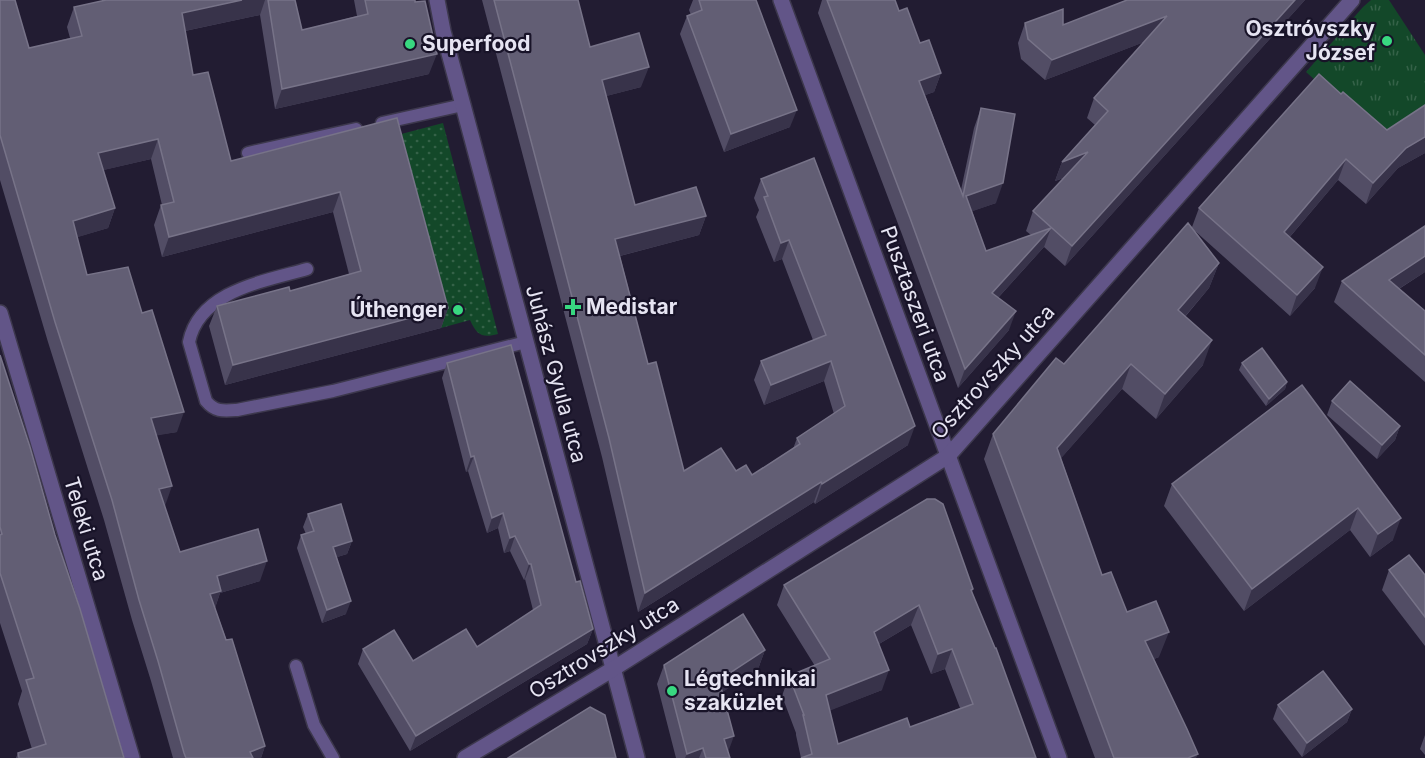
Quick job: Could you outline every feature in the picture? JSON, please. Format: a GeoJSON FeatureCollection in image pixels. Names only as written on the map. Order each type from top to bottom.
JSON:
{"type":"FeatureCollection","features":[{"type":"Feature","properties":{"kind":"street","name":"Juhász Gyula utca"},"geometry":{"type":"LineString","coordinates":[[437,0],[443,31],[637,758]]}},
{"type":"Feature","properties":{"kind":"street","name":"Pusztaszeri utca"},"geometry":{"type":"LineString","coordinates":[[782,0],[1059,758]]}},
{"type":"Feature","properties":{"kind":"street","name":"Osztrovszky utca"},"geometry":{"type":"LineString","coordinates":[[465,758],[613,669],[948,456],[1352,0]]}},
{"type":"Feature","properties":{"kind":"street","name":"Teleki utca"},"geometry":{"type":"LineString","coordinates":[[0,312],[132,758]]}},
{"type":"Feature","properties":{"kind":"lane"},"geometry":{"type":"LineString","coordinates":[[249,153],[463,105]]}},
{"type":"Feature","properties":{"kind":"lane"},"geometry":{"type":"LineString","coordinates":[[307,269],[241,288],[205,311],[196,322],[189,342],[206,401],[212,407],[221,411],[237,411],[323,394],[526,342]]}},
{"type":"Feature","properties":{"kind":"lane"},"geometry":{"type":"LineString","coordinates":[[296,666],[314,725],[333,758]]}},
{"type":"Feature","properties":{"kind":"green space"},"geometry":{"type":"Polygon","coordinates":[[[1371,0],[1389,0],[1425,55],[1425,112],[1382,139],[1306,72],[1371,0]]]}},
{"type":"Feature","properties":{"kind":"green space"},"geometry":{"type":"Polygon","coordinates":[[[443,123],[498,334],[484,336],[478,333],[470,320],[441,328],[390,137],[443,123]]]}},
{"type":"Feature","properties":{"kind":"building"},"geometry":{"type":"Polygon","coordinates":[[[0,0],[15,0],[29,48],[82,36],[74,7],[106,0],[242,0],[182,13],[193,75],[208,72],[231,161],[397,118],[448,308],[233,365],[217,306],[289,287],[290,291],[361,271],[340,192],[169,237],[161,205],[174,202],[158,139],[98,153],[115,208],[73,221],[87,275],[128,267],[142,313],[152,310],[184,412],[151,418],[172,486],[159,489],[180,552],[258,529],[267,561],[217,576],[221,591],[210,594],[226,640],[232,639],[265,746],[250,752],[253,758],[186,758],[184,753],[112,500],[55,322],[0,135],[0,0]]]}},
{"type":"Feature","properties":{"kind":"building"},"geometry":{"type":"Polygon","coordinates":[[[268,0],[295,0],[302,30],[368,14],[365,0],[425,1],[437,54],[282,89],[268,0]]]}},
{"type":"Feature","properties":{"kind":"building"},"geometry":{"type":"Polygon","coordinates":[[[494,0],[578,0],[590,47],[639,33],[649,67],[602,80],[635,205],[696,187],[706,216],[615,239],[648,364],[656,362],[684,471],[721,448],[736,471],[746,465],[752,475],[800,444],[797,438],[845,406],[831,361],[771,385],[761,361],[826,335],[789,240],[781,243],[764,197],[768,196],[761,179],[814,158],[915,426],[822,484],[821,482],[645,593],[609,438],[494,0]]]}},
{"type":"Feature","properties":{"kind":"building"},"geometry":{"type":"Polygon","coordinates":[[[699,0],[756,0],[797,110],[731,134],[687,16],[702,10],[699,0]]]}},
{"type":"Feature","properties":{"kind":"building"},"geometry":{"type":"Polygon","coordinates":[[[827,0],[895,0],[899,11],[907,8],[920,43],[929,40],[941,73],[919,81],[963,196],[981,108],[1015,114],[1003,183],[966,196],[986,251],[1051,228],[992,293],[1016,311],[965,369],[910,218],[827,0]]]}},
{"type":"Feature","properties":{"kind":"building"},"geometry":{"type":"Polygon","coordinates":[[[1127,0],[1295,0],[1072,246],[1033,211],[1088,152],[1062,162],[1108,111],[1094,98],[1167,16],[1052,60],[1028,39],[1025,23],[1063,9],[1063,25],[1127,0]]]}},
{"type":"Feature","properties":{"kind":"building"},"geometry":{"type":"Polygon","coordinates":[[[1319,74],[1387,130],[1425,105],[1425,137],[1406,148],[1373,183],[1346,159],[1284,232],[1323,267],[1297,295],[1199,208],[1319,74]]]}},
{"type":"Feature","properties":{"kind":"building"},"geometry":{"type":"Polygon","coordinates":[[[1188,223],[1219,263],[1178,310],[1212,340],[1165,394],[1131,364],[1057,448],[1102,575],[1111,572],[1127,612],[1156,601],[1169,632],[1145,641],[1198,754],[1188,758],[1114,758],[993,434],[1056,358],[1064,364],[1188,223]]]}},
{"type":"Feature","properties":{"kind":"building"},"geometry":{"type":"Polygon","coordinates":[[[1425,226],[1425,256],[1389,280],[1425,311],[1425,355],[1342,281],[1425,226]]]}},
{"type":"Feature","properties":{"kind":"building"},"geometry":{"type":"Polygon","coordinates":[[[511,345],[576,582],[580,581],[593,629],[416,736],[363,649],[394,630],[413,661],[466,629],[477,647],[541,605],[531,564],[515,536],[510,538],[503,513],[492,518],[474,456],[471,457],[447,363],[511,345]]]}},
{"type":"Feature","properties":{"kind":"building"},"geometry":{"type":"Polygon","coordinates":[[[1262,348],[1287,382],[1269,399],[1242,363],[1262,348]]]}},
{"type":"Feature","properties":{"kind":"building"},"geometry":{"type":"Polygon","coordinates":[[[0,355],[124,758],[19,758],[18,753],[46,744],[26,680],[34,678],[0,573],[0,535],[2,534],[0,527],[0,355]]]}},
{"type":"Feature","properties":{"kind":"building"},"geometry":{"type":"Polygon","coordinates":[[[1350,381],[1400,426],[1382,445],[1332,401],[1350,381]]]}},
{"type":"Feature","properties":{"kind":"building"},"geometry":{"type":"Polygon","coordinates":[[[1302,385],[1401,518],[1378,534],[1358,508],[1252,589],[1172,484],[1302,385]]]}},
{"type":"Feature","properties":{"kind":"building"},"geometry":{"type":"Polygon","coordinates":[[[927,499],[935,499],[943,504],[973,589],[971,590],[996,648],[1036,758],[801,758],[812,754],[804,715],[789,676],[830,659],[784,585],[927,499]],[[919,605],[874,632],[889,670],[826,695],[838,744],[907,718],[910,727],[973,704],[952,649],[938,654],[919,605]]]}},
{"type":"Feature","properties":{"kind":"building"},"geometry":{"type":"Polygon","coordinates":[[[341,504],[352,541],[333,547],[351,601],[327,610],[301,535],[314,531],[308,514],[341,504]]]}},
{"type":"Feature","properties":{"kind":"building"},"geometry":{"type":"Polygon","coordinates":[[[1409,555],[1425,575],[1425,617],[1389,570],[1409,555]]]}},
{"type":"Feature","properties":{"kind":"building"},"geometry":{"type":"Polygon","coordinates":[[[743,614],[765,650],[719,680],[734,736],[724,739],[730,758],[706,758],[703,748],[687,754],[664,665],[743,614]]]}},
{"type":"Feature","properties":{"kind":"building"},"geometry":{"type":"Polygon","coordinates":[[[1323,671],[1352,709],[1307,743],[1278,705],[1323,671]]]}},
{"type":"Feature","properties":{"kind":"building"},"geometry":{"type":"Polygon","coordinates":[[[590,707],[605,715],[616,758],[508,758],[590,707]]]}},
{"type":"Feature","properties":{"kind":"place","name":"Osztróvszky József"},"geometry":{"type":"Point","coordinates":[1387,41]}},
{"type":"Feature","properties":{"kind":"place","name":"Superfood"},"geometry":{"type":"Point","coordinates":[410,44]}},
{"type":"Feature","properties":{"kind":"place","name":"Medistar"},"geometry":{"type":"Point","coordinates":[573,307]}},
{"type":"Feature","properties":{"kind":"place","name":"Úthenger"},"geometry":{"type":"Point","coordinates":[458,310]}},
{"type":"Feature","properties":{"kind":"place","name":"Légtechnikai szaküzlet"},"geometry":{"type":"Point","coordinates":[672,691]}}]}
